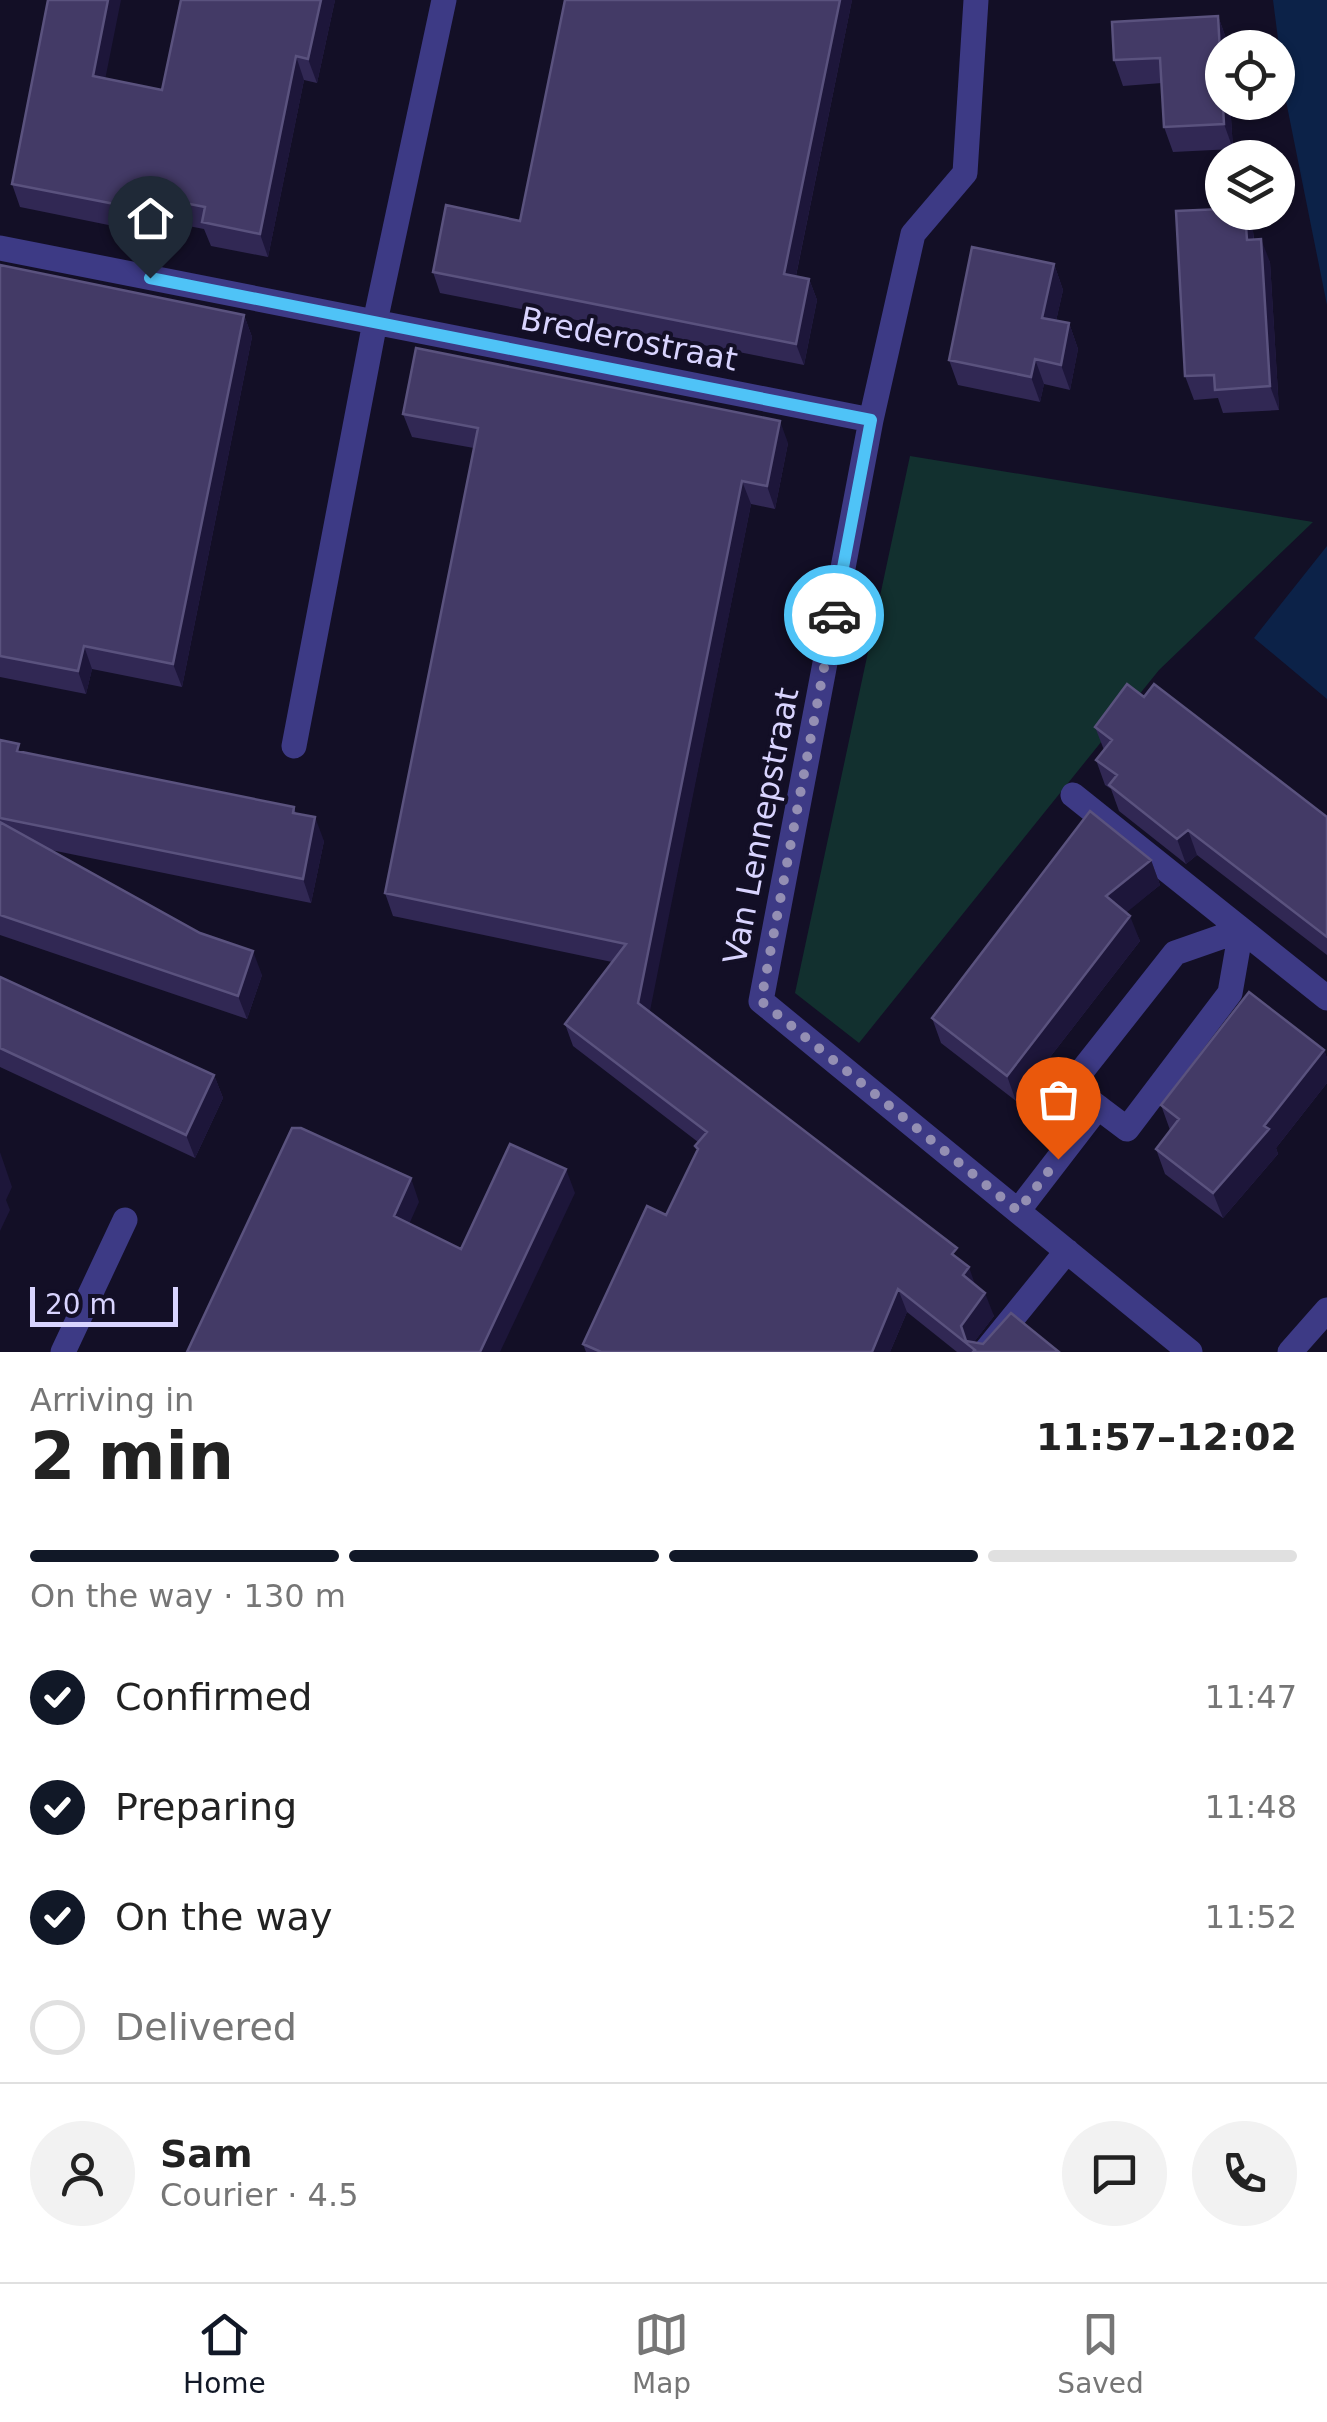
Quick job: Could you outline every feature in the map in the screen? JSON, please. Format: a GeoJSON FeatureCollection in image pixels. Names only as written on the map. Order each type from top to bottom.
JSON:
{"type":"FeatureCollection","features":[{"type":"Feature","properties":{"kind":"street"},"geometry":{"type":"LineString","coordinates":[[294,746],[374,322],[444,0]]}},
{"type":"Feature","properties":{"kind":"street","name":"Van Lennepstraat"},"geometry":{"type":"LineString","coordinates":[[976,0],[965,173],[913,234],[871,420],[761,1001],[1190,1352]]}},
{"type":"Feature","properties":{"kind":"street","name":"Brederostraat"},"geometry":{"type":"LineString","coordinates":[[0,248],[871,420]]}},
{"type":"Feature","properties":{"kind":"street"},"geometry":{"type":"LineString","coordinates":[[1073,795],[1327,998]]}},
{"type":"Feature","properties":{"kind":"street"},"geometry":{"type":"LineString","coordinates":[[1242,930],[1230,993],[1127,1130],[1070,1086],[1175,952],[1242,930]]}},
{"type":"Feature","properties":{"kind":"street"},"geometry":{"type":"LineString","coordinates":[[1018,1211],[1098,1107]]}},
{"type":"Feature","properties":{"kind":"street"},"geometry":{"type":"LineString","coordinates":[[62,1352],[125,1220]]}},
{"type":"Feature","properties":{"kind":"street"},"geometry":{"type":"LineString","coordinates":[[985,1352],[1067,1251]]}},
{"type":"Feature","properties":{"kind":"street"},"geometry":{"type":"LineString","coordinates":[[1290,1352],[1327,1310]]}},
{"type":"Feature","properties":{"kind":"green space"},"geometry":{"type":"Polygon","coordinates":[[[910,456],[1313,522],[1159,670],[859,1043],[795,993],[910,456]]]}},
{"type":"Feature","properties":{"kind":"water"},"geometry":{"type":"Polygon","coordinates":[[[1273,0],[1327,0],[1327,305],[1290,120],[1295,120],[1295,30],[1277,30],[1273,0]]]}},
{"type":"Feature","properties":{"kind":"water"},"geometry":{"type":"Polygon","coordinates":[[[1327,546],[1327,699],[1254,638],[1327,546]]]}},
{"type":"Feature","properties":{"kind":"building"},"geometry":{"type":"Polygon","coordinates":[[[48,0],[108,0],[93,76],[162,90],[181,0],[321,0],[308,59],[296,56],[260,234],[202,222],[205,207],[133,193],[130,207],[12,184],[48,0]]]}},
{"type":"Feature","properties":{"kind":"building"},"geometry":{"type":"Polygon","coordinates":[[[565,0],[840,0],[784,274],[809,279],[796,344],[433,272],[446,205],[520,221],[565,0]]]}},
{"type":"Feature","properties":{"kind":"building"},"geometry":{"type":"Polygon","coordinates":[[[1218,16],[1219,30],[1205,30],[1205,120],[1224,120],[1224,124],[1164,127],[1160,58],[1114,60],[1112,22],[1218,16]]]}},
{"type":"Feature","properties":{"kind":"building"},"geometry":{"type":"Polygon","coordinates":[[[1205,210],[1205,230],[1246,230],[1247,240],[1261,239],[1270,386],[1215,390],[1214,375],[1185,376],[1176,211],[1205,210]]]}},
{"type":"Feature","properties":{"kind":"building"},"geometry":{"type":"Polygon","coordinates":[[[972,247],[1054,264],[1042,318],[1069,323],[1061,365],[1035,359],[1031,377],[949,360],[972,247]]]}},
{"type":"Feature","properties":{"kind":"building"},"geometry":{"type":"Polygon","coordinates":[[[0,265],[244,315],[173,664],[84,646],[78,671],[0,656],[0,265]]]}},
{"type":"Feature","properties":{"kind":"building"},"geometry":{"type":"Polygon","coordinates":[[[416,348],[780,421],[767,486],[742,481],[638,1003],[957,1248],[952,1254],[969,1267],[963,1275],[985,1293],[961,1326],[966,1341],[983,1344],[1011,1313],[1059,1352],[973,1352],[898,1289],[872,1352],[601,1352],[583,1344],[647,1206],[666,1215],[698,1149],[695,1146],[707,1132],[565,1024],[626,944],[385,893],[478,428],[403,414],[416,348]]]}},
{"type":"Feature","properties":{"kind":"building"},"geometry":{"type":"Polygon","coordinates":[[[1127,684],[1144,697],[1154,684],[1327,817],[1327,937],[1188,830],[1177,839],[1109,785],[1117,775],[1096,760],[1112,740],[1095,727],[1127,684]]]}},
{"type":"Feature","properties":{"kind":"building"},"geometry":{"type":"Polygon","coordinates":[[[0,740],[19,744],[17,751],[294,807],[293,813],[315,817],[303,879],[0,818],[0,740]]]}},
{"type":"Feature","properties":{"kind":"building"},"geometry":{"type":"Polygon","coordinates":[[[1090,811],[1151,860],[1106,896],[1130,916],[1007,1076],[932,1018],[1090,811]]]}},
{"type":"Feature","properties":{"kind":"building"},"geometry":{"type":"Polygon","coordinates":[[[0,822],[200,933],[253,951],[238,996],[0,915],[0,822]]]}},
{"type":"Feature","properties":{"kind":"building"},"geometry":{"type":"Polygon","coordinates":[[[0,977],[214,1075],[186,1135],[0,1048],[0,977]]]}},
{"type":"Feature","properties":{"kind":"building"},"geometry":{"type":"Polygon","coordinates":[[[1249,992],[1324,1050],[1264,1126],[1269,1129],[1213,1193],[1156,1149],[1179,1119],[1161,1105],[1249,992]]]}},
{"type":"Feature","properties":{"kind":"building"},"geometry":{"type":"Polygon","coordinates":[[[292,1128],[301,1128],[411,1178],[394,1216],[461,1249],[510,1144],[566,1169],[480,1352],[187,1352],[292,1128]]]}},
{"type":"Feature","properties":{"kind":"way so far"},"geometry":{"type":"LineString","coordinates":[[834,615],[761,1001],[1018,1211],[1058,1159]]}},
{"type":"Feature","properties":{"kind":"route"},"geometry":{"type":"LineString","coordinates":[[150,278],[871,420],[834,615]]}}]}
